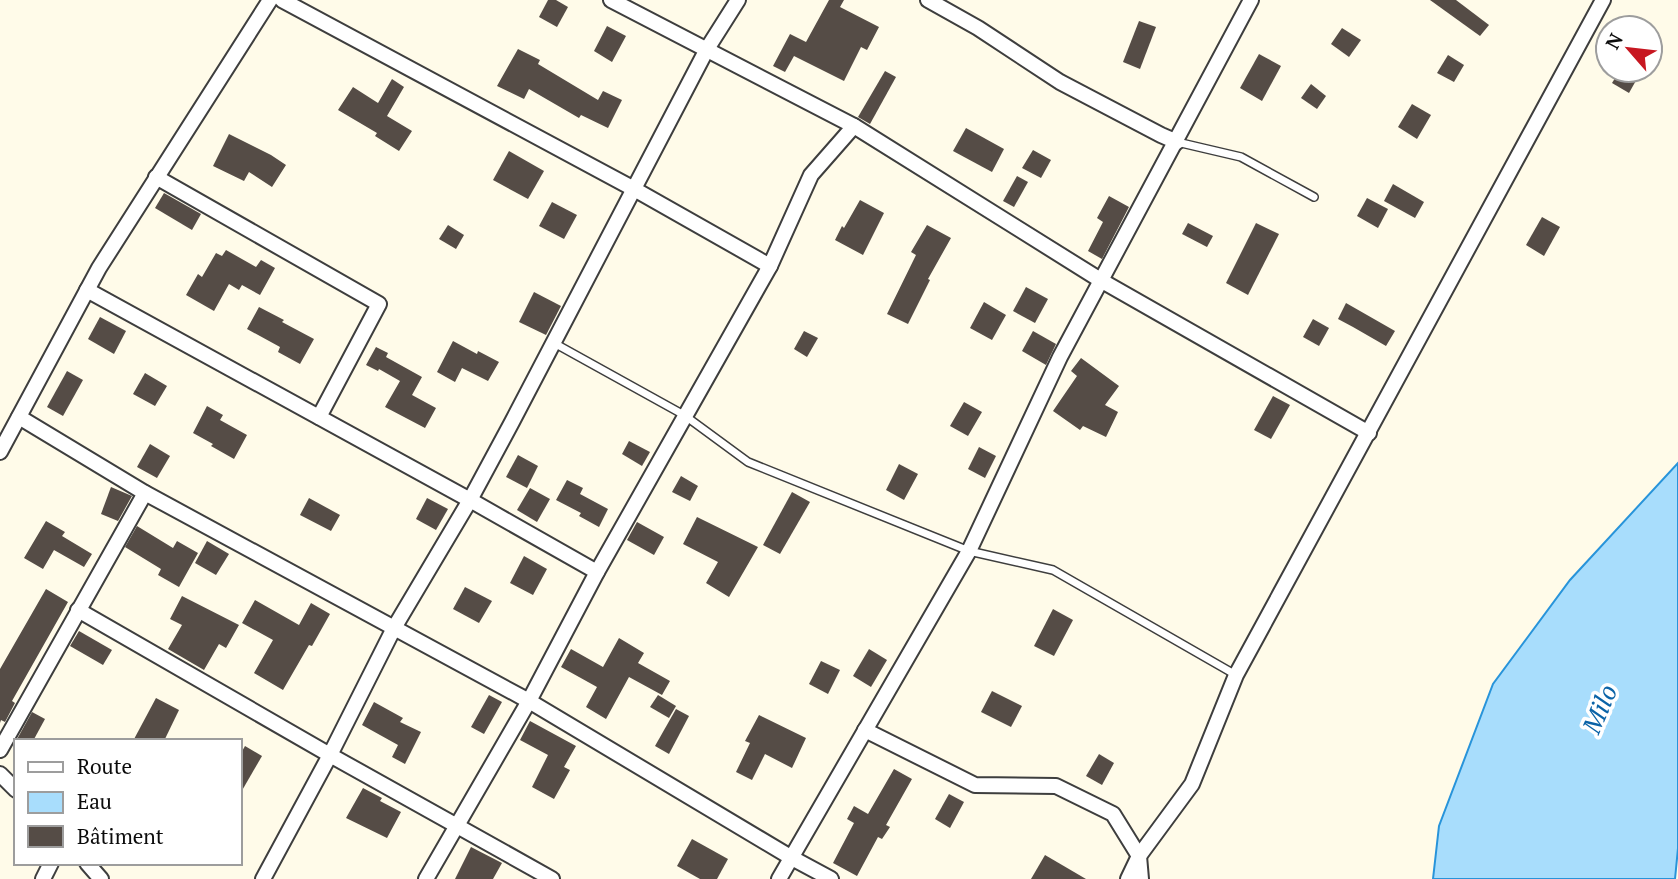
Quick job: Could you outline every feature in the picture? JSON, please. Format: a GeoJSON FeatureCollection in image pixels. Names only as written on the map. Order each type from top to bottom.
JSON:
{"type":"FeatureCollection","features":[{"type":"Feature","properties":{"kind":"street"},"geometry":{"type":"LineString","coordinates":[[0,452],[87,290],[270,0]]}},
{"type":"Feature","properties":{"kind":"street"},"geometry":{"type":"LineString","coordinates":[[282,0],[770,265]]}},
{"type":"Feature","properties":{"kind":"street"},"geometry":{"type":"LineString","coordinates":[[611,0],[854,126],[1102,281],[1369,433]]}},
{"type":"Feature","properties":{"kind":"street"},"geometry":{"type":"LineString","coordinates":[[263,879],[394,628],[470,500],[707,50],[738,0]]}},
{"type":"Feature","properties":{"kind":"street"},"geometry":{"type":"LineString","coordinates":[[928,0],[978,28],[1060,82],[1177,142]]}},
{"type":"Feature","properties":{"kind":"street"},"geometry":{"type":"LineString","coordinates":[[779,879],[969,551],[1060,357],[1251,0]]}},
{"type":"Feature","properties":{"kind":"street"},"geometry":{"type":"LineString","coordinates":[[1128,879],[1139,856],[1192,784],[1236,675],[1603,0]]}},
{"type":"Feature","properties":{"kind":"street"},"geometry":{"type":"LineString","coordinates":[[426,879],[529,701],[597,572],[770,265],[811,175],[854,126]]}},
{"type":"Feature","properties":{"kind":"street"},"geometry":{"type":"LineString","coordinates":[[156,177],[379,304],[319,417]]}},
{"type":"Feature","properties":{"kind":"street"},"geometry":{"type":"LineString","coordinates":[[87,290],[597,572]]}},
{"type":"Feature","properties":{"kind":"street"},"geometry":{"type":"LineString","coordinates":[[19,417],[145,494],[529,701],[831,879]]}},
{"type":"Feature","properties":{"kind":"street"},"geometry":{"type":"LineString","coordinates":[[0,750],[145,494]]}},
{"type":"Feature","properties":{"kind":"street"},"geometry":{"type":"LineString","coordinates":[[78,610],[552,879]]}},
{"type":"Feature","properties":{"kind":"street"},"geometry":{"type":"LineString","coordinates":[[865,730],[975,785],[1056,786],[1114,814],[1139,856],[1141,879]]}},
{"type":"Feature","properties":{"kind":"street"},"geometry":{"type":"LineString","coordinates":[[0,774],[14,788]]}},
{"type":"Feature","properties":{"kind":"street"},"geometry":{"type":"LineString","coordinates":[[89,865],[101,879]]}},
{"type":"Feature","properties":{"kind":"lane"},"geometry":{"type":"LineString","coordinates":[[1177,142],[1241,157],[1314,197]]}},
{"type":"Feature","properties":{"kind":"lane"},"geometry":{"type":"LineString","coordinates":[[554,343],[684,415],[748,462],[969,551],[1053,570],[1236,675]]}},
{"type":"Feature","properties":{"kind":"water","name":"Milo"},"geometry":{"type":"Polygon","coordinates":[[[1678,463],[1678,848],[1675,879],[1433,879],[1439,826],[1493,684],[1570,580],[1678,463]]]}},
{"type":"Feature","properties":{"kind":"building"},"geometry":{"type":"Polygon","coordinates":[[[548,0],[556,0],[568,7],[557,27],[539,17],[548,0]]]}},
{"type":"Feature","properties":{"kind":"building"},"geometry":{"type":"Polygon","coordinates":[[[829,0],[844,0],[840,7],[879,27],[867,50],[861,47],[844,81],[794,56],[785,72],[773,66],[790,34],[806,42],[829,0]]]}},
{"type":"Feature","properties":{"kind":"building"},"geometry":{"type":"Polygon","coordinates":[[[1430,0],[1456,0],[1489,25],[1480,36],[1430,0]]]}},
{"type":"Feature","properties":{"kind":"building"},"geometry":{"type":"Polygon","coordinates":[[[1139,21],[1156,27],[1140,69],[1123,62],[1139,21]]]}},
{"type":"Feature","properties":{"kind":"building"},"geometry":{"type":"Polygon","coordinates":[[[607,26],[626,36],[612,62],[594,51],[607,26]]]}},
{"type":"Feature","properties":{"kind":"building"},"geometry":{"type":"Polygon","coordinates":[[[1342,28],[1361,40],[1349,57],[1331,44],[1342,28]]]}},
{"type":"Feature","properties":{"kind":"building"},"geometry":{"type":"Polygon","coordinates":[[[518,49],[540,60],[538,64],[598,100],[603,91],[622,100],[608,128],[581,115],[579,118],[529,89],[524,99],[497,86],[518,49]]]}},
{"type":"Feature","properties":{"kind":"building"},"geometry":{"type":"Polygon","coordinates":[[[1259,54],[1281,66],[1262,101],[1240,88],[1259,54]]]}},
{"type":"Feature","properties":{"kind":"building"},"geometry":{"type":"Polygon","coordinates":[[[1448,55],[1464,65],[1454,82],[1437,73],[1448,55]]]}},
{"type":"Feature","properties":{"kind":"building"},"geometry":{"type":"Polygon","coordinates":[[[885,71],[896,77],[870,124],[858,117],[885,71]]]}},
{"type":"Feature","properties":{"kind":"building"},"geometry":{"type":"Polygon","coordinates":[[[392,79],[404,87],[387,116],[412,131],[399,151],[375,136],[377,133],[338,110],[353,87],[378,103],[392,79]]]}},
{"type":"Feature","properties":{"kind":"building"},"geometry":{"type":"Polygon","coordinates":[[[1311,84],[1326,96],[1317,109],[1301,98],[1311,84]]]}},
{"type":"Feature","properties":{"kind":"building"},"geometry":{"type":"Polygon","coordinates":[[[1614,84],[1634,84],[1629,93],[1614,84]]]}},
{"type":"Feature","properties":{"kind":"building"},"geometry":{"type":"Polygon","coordinates":[[[1412,104],[1431,115],[1417,139],[1398,127],[1412,104]]]}},
{"type":"Feature","properties":{"kind":"building"},"geometry":{"type":"Polygon","coordinates":[[[966,128],[1004,149],[992,172],[953,151],[966,128]]]}},
{"type":"Feature","properties":{"kind":"building"},"geometry":{"type":"Polygon","coordinates":[[[229,134],[286,165],[272,187],[249,172],[244,181],[213,166],[229,134]]]}},
{"type":"Feature","properties":{"kind":"building"},"geometry":{"type":"Polygon","coordinates":[[[1033,150],[1051,160],[1041,178],[1022,168],[1033,150]]]}},
{"type":"Feature","properties":{"kind":"building"},"geometry":{"type":"Polygon","coordinates":[[[509,151],[544,171],[528,199],[493,180],[509,151]]]}},
{"type":"Feature","properties":{"kind":"building"},"geometry":{"type":"Polygon","coordinates":[[[1017,176],[1028,182],[1014,207],[1003,201],[1017,176]]]}},
{"type":"Feature","properties":{"kind":"building"},"geometry":{"type":"Polygon","coordinates":[[[1393,184],[1424,202],[1415,218],[1384,201],[1393,184]]]}},
{"type":"Feature","properties":{"kind":"building"},"geometry":{"type":"Polygon","coordinates":[[[164,193],[201,214],[192,230],[155,208],[164,193]]]}},
{"type":"Feature","properties":{"kind":"building"},"geometry":{"type":"Polygon","coordinates":[[[1109,196],[1129,207],[1102,259],[1088,251],[1103,222],[1097,218],[1109,196]]]}},
{"type":"Feature","properties":{"kind":"building"},"geometry":{"type":"Polygon","coordinates":[[[1367,198],[1388,209],[1378,228],[1357,216],[1367,198]]]}},
{"type":"Feature","properties":{"kind":"building"},"geometry":{"type":"Polygon","coordinates":[[[860,200],[884,213],[863,255],[835,240],[860,200]]]}},
{"type":"Feature","properties":{"kind":"building"},"geometry":{"type":"Polygon","coordinates":[[[552,202],[577,215],[564,239],[539,226],[552,202]]]}},
{"type":"Feature","properties":{"kind":"building"},"geometry":{"type":"Polygon","coordinates":[[[1542,217],[1560,227],[1544,256],[1526,245],[1542,217]]]}},
{"type":"Feature","properties":{"kind":"building"},"geometry":{"type":"Polygon","coordinates":[[[1188,223],[1213,236],[1207,247],[1182,234],[1188,223]]]}},
{"type":"Feature","properties":{"kind":"building"},"geometry":{"type":"Polygon","coordinates":[[[1256,223],[1279,234],[1248,295],[1226,283],[1256,223]]]}},
{"type":"Feature","properties":{"kind":"building"},"geometry":{"type":"Polygon","coordinates":[[[448,225],[464,235],[456,249],[439,239],[448,225]]]}},
{"type":"Feature","properties":{"kind":"building"},"geometry":{"type":"Polygon","coordinates":[[[927,225],[951,238],[928,279],[930,280],[908,324],[887,314],[916,255],[911,252],[927,225]]]}},
{"type":"Feature","properties":{"kind":"building"},"geometry":{"type":"Polygon","coordinates":[[[226,250],[256,267],[261,260],[275,268],[260,295],[242,285],[239,290],[229,284],[214,311],[186,295],[198,274],[202,277],[216,253],[222,256],[226,250]]]}},
{"type":"Feature","properties":{"kind":"building"},"geometry":{"type":"Polygon","coordinates":[[[1026,287],[1048,299],[1035,323],[1013,311],[1026,287]]]}},
{"type":"Feature","properties":{"kind":"building"},"geometry":{"type":"Polygon","coordinates":[[[534,292],[561,306],[546,335],[519,322],[534,292]]]}},
{"type":"Feature","properties":{"kind":"building"},"geometry":{"type":"Polygon","coordinates":[[[984,302],[1006,315],[992,340],[970,328],[984,302]]]}},
{"type":"Feature","properties":{"kind":"building"},"geometry":{"type":"Polygon","coordinates":[[[1346,303],[1395,331],[1386,346],[1338,319],[1346,303]]]}},
{"type":"Feature","properties":{"kind":"building"},"geometry":{"type":"Polygon","coordinates":[[[259,307],[314,339],[300,364],[278,352],[280,347],[247,329],[259,307]]]}},
{"type":"Feature","properties":{"kind":"building"},"geometry":{"type":"Polygon","coordinates":[[[100,317],[126,331],[114,354],[88,339],[100,317]]]}},
{"type":"Feature","properties":{"kind":"building"},"geometry":{"type":"Polygon","coordinates":[[[1313,319],[1329,328],[1319,346],[1303,337],[1313,319]]]}},
{"type":"Feature","properties":{"kind":"building"},"geometry":{"type":"Polygon","coordinates":[[[804,331],[818,338],[807,357],[794,349],[804,331]]]}},
{"type":"Feature","properties":{"kind":"building"},"geometry":{"type":"Polygon","coordinates":[[[1033,331],[1056,344],[1046,365],[1022,351],[1033,331]]]}},
{"type":"Feature","properties":{"kind":"building"},"geometry":{"type":"Polygon","coordinates":[[[453,341],[499,362],[488,381],[462,368],[455,382],[437,372],[453,341]]]}},
{"type":"Feature","properties":{"kind":"building"},"geometry":{"type":"Polygon","coordinates":[[[376,347],[388,353],[386,357],[422,377],[412,395],[436,408],[425,428],[385,407],[400,381],[366,365],[376,347]]]}},
{"type":"Feature","properties":{"kind":"building"},"geometry":{"type":"Polygon","coordinates":[[[1081,358],[1119,386],[1105,405],[1118,412],[1106,437],[1083,426],[1080,430],[1053,411],[1077,376],[1071,371],[1081,358]]]}},
{"type":"Feature","properties":{"kind":"building"},"geometry":{"type":"Polygon","coordinates":[[[67,371],[83,380],[63,416],[47,407],[67,371]]]}},
{"type":"Feature","properties":{"kind":"building"},"geometry":{"type":"Polygon","coordinates":[[[145,373],[167,386],[155,406],[133,394],[145,373]]]}},
{"type":"Feature","properties":{"kind":"building"},"geometry":{"type":"Polygon","coordinates":[[[1273,396],[1290,405],[1271,439],[1254,430],[1273,396]]]}},
{"type":"Feature","properties":{"kind":"building"},"geometry":{"type":"Polygon","coordinates":[[[964,402],[982,412],[968,436],[950,426],[964,402]]]}},
{"type":"Feature","properties":{"kind":"building"},"geometry":{"type":"Polygon","coordinates":[[[207,406],[223,415],[220,420],[247,435],[234,459],[193,433],[207,406]]]}},
{"type":"Feature","properties":{"kind":"building"},"geometry":{"type":"Polygon","coordinates":[[[629,441],[650,452],[642,466],[622,454],[629,441]]]}},
{"type":"Feature","properties":{"kind":"building"},"geometry":{"type":"Polygon","coordinates":[[[150,444],[170,456],[157,478],[137,467],[150,444]]]}},
{"type":"Feature","properties":{"kind":"building"},"geometry":{"type":"Polygon","coordinates":[[[979,447],[996,456],[985,478],[968,469],[979,447]]]}},
{"type":"Feature","properties":{"kind":"building"},"geometry":{"type":"Polygon","coordinates":[[[518,455],[538,466],[527,488],[506,477],[518,455]]]}},
{"type":"Feature","properties":{"kind":"building"},"geometry":{"type":"Polygon","coordinates":[[[899,464],[918,474],[904,500],[886,490],[899,464]]]}},
{"type":"Feature","properties":{"kind":"building"},"geometry":{"type":"Polygon","coordinates":[[[681,476],[698,486],[690,501],[672,492],[681,476]]]}},
{"type":"Feature","properties":{"kind":"building"},"geometry":{"type":"Polygon","coordinates":[[[567,480],[583,488],[580,494],[608,509],[599,527],[579,516],[581,513],[556,500],[567,480]]]}},
{"type":"Feature","properties":{"kind":"building"},"geometry":{"type":"Polygon","coordinates":[[[111,487],[132,496],[118,521],[101,514],[111,487]]]}},
{"type":"Feature","properties":{"kind":"building"},"geometry":{"type":"Polygon","coordinates":[[[530,488],[550,499],[537,522],[517,510],[530,488]]]}},
{"type":"Feature","properties":{"kind":"building"},"geometry":{"type":"Polygon","coordinates":[[[792,492],[810,502],[780,554],[763,545],[792,492]]]}},
{"type":"Feature","properties":{"kind":"building"},"geometry":{"type":"Polygon","coordinates":[[[309,498],[340,515],[331,531],[300,515],[309,498]]]}},
{"type":"Feature","properties":{"kind":"building"},"geometry":{"type":"Polygon","coordinates":[[[427,498],[448,509],[436,530],[416,519],[427,498]]]}},
{"type":"Feature","properties":{"kind":"building"},"geometry":{"type":"Polygon","coordinates":[[[697,517],[758,547],[729,597],[706,583],[718,562],[683,544],[697,517]]]}},
{"type":"Feature","properties":{"kind":"building"},"geometry":{"type":"Polygon","coordinates":[[[46,521],[65,532],[62,536],[92,554],[84,567],[54,550],[43,569],[24,558],[46,521]]]}},
{"type":"Feature","properties":{"kind":"building"},"geometry":{"type":"Polygon","coordinates":[[[637,522],[664,537],[654,555],[627,540],[637,522]]]}},
{"type":"Feature","properties":{"kind":"building"},"geometry":{"type":"Polygon","coordinates":[[[137,526],[173,548],[177,541],[198,553],[179,587],[158,575],[161,569],[125,547],[137,526]]]}},
{"type":"Feature","properties":{"kind":"building"},"geometry":{"type":"Polygon","coordinates":[[[207,541],[229,554],[216,575],[195,563],[207,541]]]}},
{"type":"Feature","properties":{"kind":"building"},"geometry":{"type":"Polygon","coordinates":[[[524,556],[547,569],[533,595],[510,583],[524,556]]]}},
{"type":"Feature","properties":{"kind":"building"},"geometry":{"type":"Polygon","coordinates":[[[465,587],[492,601],[479,623],[453,609],[465,587]]]}},
{"type":"Feature","properties":{"kind":"building"},"geometry":{"type":"Polygon","coordinates":[[[46,589],[68,602],[12,701],[15,703],[5,722],[1,720],[0,723],[0,669],[46,589]]]}},
{"type":"Feature","properties":{"kind":"building"},"geometry":{"type":"Polygon","coordinates":[[[182,596],[239,625],[226,648],[219,644],[204,670],[168,649],[182,625],[170,619],[182,596]]]}},
{"type":"Feature","properties":{"kind":"building"},"geometry":{"type":"Polygon","coordinates":[[[255,600],[299,625],[311,603],[330,614],[283,690],[254,673],[273,640],[242,623],[255,600]]]}},
{"type":"Feature","properties":{"kind":"building"},"geometry":{"type":"Polygon","coordinates":[[[1053,609],[1073,620],[1054,656],[1034,646],[1053,609]]]}},
{"type":"Feature","properties":{"kind":"building"},"geometry":{"type":"Polygon","coordinates":[[[79,631],[112,650],[103,665],[70,646],[79,631]]]}},
{"type":"Feature","properties":{"kind":"building"},"geometry":{"type":"Polygon","coordinates":[[[619,638],[644,653],[638,663],[670,681],[662,695],[629,677],[606,719],[586,707],[597,687],[561,667],[571,649],[603,667],[619,638]]]}},
{"type":"Feature","properties":{"kind":"building"},"geometry":{"type":"Polygon","coordinates":[[[869,649],[887,660],[871,687],[853,676],[869,649]]]}},
{"type":"Feature","properties":{"kind":"building"},"geometry":{"type":"Polygon","coordinates":[[[821,661],[840,670],[828,694],[809,684],[821,661]]]}},
{"type":"Feature","properties":{"kind":"building"},"geometry":{"type":"Polygon","coordinates":[[[992,691],[1022,706],[1011,727],[981,712],[992,691]]]}},
{"type":"Feature","properties":{"kind":"building"},"geometry":{"type":"Polygon","coordinates":[[[489,695],[502,702],[484,734],[471,727],[489,695]]]}},
{"type":"Feature","properties":{"kind":"building"},"geometry":{"type":"Polygon","coordinates":[[[658,695],[676,706],[669,718],[650,707],[658,695]]]}},
{"type":"Feature","properties":{"kind":"building"},"geometry":{"type":"Polygon","coordinates":[[[156,698],[179,710],[165,739],[134,739],[156,698]]]}},
{"type":"Feature","properties":{"kind":"building"},"geometry":{"type":"Polygon","coordinates":[[[374,702],[403,718],[400,722],[421,732],[405,764],[392,757],[398,745],[362,725],[374,702]]]}},
{"type":"Feature","properties":{"kind":"building"},"geometry":{"type":"Polygon","coordinates":[[[676,709],[689,716],[669,754],[655,746],[676,709]]]}},
{"type":"Feature","properties":{"kind":"building"},"geometry":{"type":"Polygon","coordinates":[[[32,712],[45,719],[34,739],[17,739],[32,712]]]}},
{"type":"Feature","properties":{"kind":"building"},"geometry":{"type":"Polygon","coordinates":[[[759,715],[806,738],[792,768],[765,754],[752,780],[736,772],[750,743],[745,741],[759,715]]]}},
{"type":"Feature","properties":{"kind":"building"},"geometry":{"type":"Polygon","coordinates":[[[530,721],[576,746],[564,767],[570,770],[554,799],[532,787],[548,755],[520,740],[530,721]]]}},
{"type":"Feature","properties":{"kind":"building"},"geometry":{"type":"Polygon","coordinates":[[[245,746],[262,756],[242,791],[242,751],[245,746]]]}},
{"type":"Feature","properties":{"kind":"building"},"geometry":{"type":"Polygon","coordinates":[[[1099,754],[1114,763],[1102,785],[1086,776],[1099,754]]]}},
{"type":"Feature","properties":{"kind":"building"},"geometry":{"type":"Polygon","coordinates":[[[894,769],[912,779],[886,825],[890,827],[882,839],[878,837],[857,876],[833,863],[854,823],[847,819],[854,806],[868,814],[894,769]]]}},
{"type":"Feature","properties":{"kind":"building"},"geometry":{"type":"Polygon","coordinates":[[[363,788],[401,812],[387,838],[346,818],[363,788]]]}},
{"type":"Feature","properties":{"kind":"building"},"geometry":{"type":"Polygon","coordinates":[[[949,794],[964,802],[950,828],[935,819],[949,794]]]}},
{"type":"Feature","properties":{"kind":"building"},"geometry":{"type":"Polygon","coordinates":[[[692,839],[728,859],[717,879],[700,879],[677,866],[692,839]]]}},
{"type":"Feature","properties":{"kind":"building"},"geometry":{"type":"Polygon","coordinates":[[[471,847],[502,863],[493,879],[455,879],[471,847]]]}},
{"type":"Feature","properties":{"kind":"building"},"geometry":{"type":"Polygon","coordinates":[[[1045,855],[1086,879],[1031,879],[1045,855]]]}}]}
